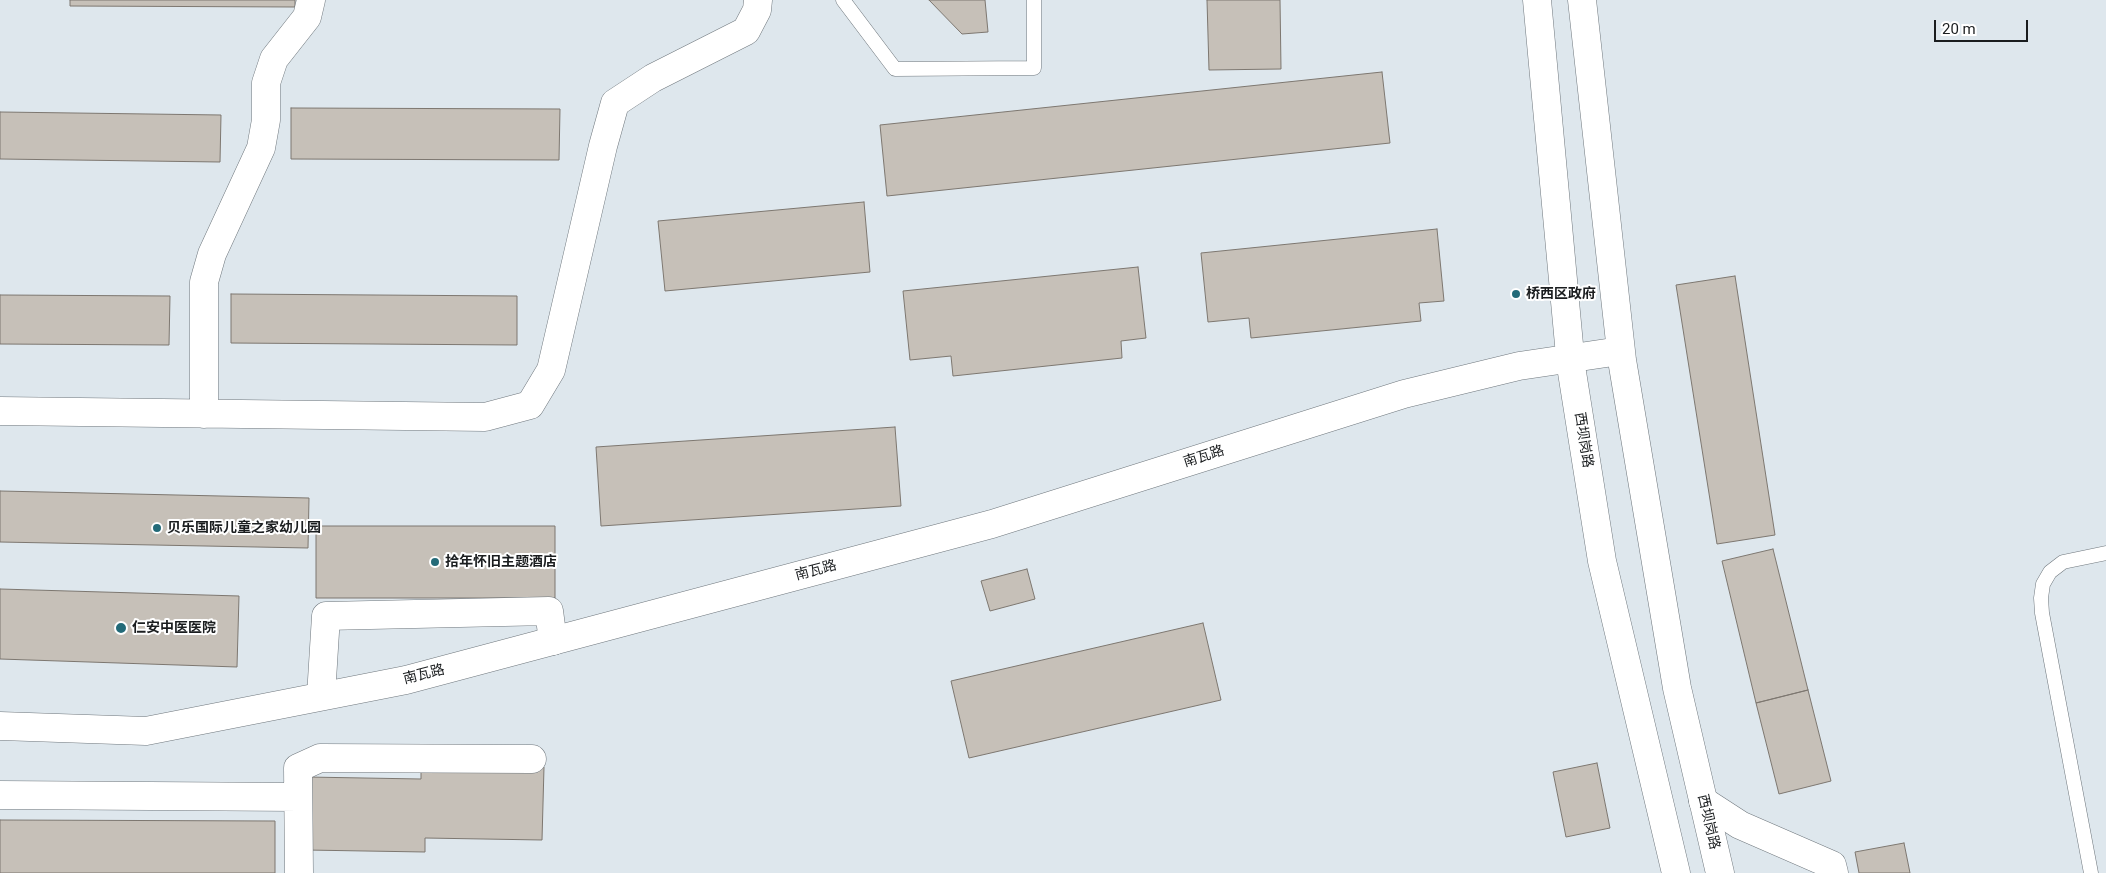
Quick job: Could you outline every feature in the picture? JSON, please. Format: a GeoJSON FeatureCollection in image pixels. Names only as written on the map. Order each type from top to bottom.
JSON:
{"type":"FeatureCollection","features":[{"type":"Feature","properties":{"kind":"street"},"geometry":{"type":"LineString","coordinates":[[204,414],[204,282],[212,254],[261,148],[266,120],[266,83],[274,59],[307,17],[311,0]]}},
{"type":"Feature","properties":{"kind":"street"},"geometry":{"type":"LineString","coordinates":[[0,412],[486,418],[530,405],[551,370],[603,146],[616,103],[653,78],[746,31],[758,10],[758,0]]}},
{"type":"Feature","properties":{"kind":"street","name":"西坝岗路"},"geometry":{"type":"LineString","coordinates":[[1537,0],[1571,359],[1602,561],[1676,873]]}},
{"type":"Feature","properties":{"kind":"street","name":"西坝岗路"},"geometry":{"type":"LineString","coordinates":[[1582,0],[1620,352],[1677,688],[1720,873]]}},
{"type":"Feature","properties":{"kind":"street","name":"南瓦路"},"geometry":{"type":"LineString","coordinates":[[0,726],[146,732],[406,680],[992,524],[1404,394],[1519,366],[1620,352]]}},
{"type":"Feature","properties":{"kind":"street"},"geometry":{"type":"LineString","coordinates":[[321,696],[326,616],[549,611],[553,641]]}},
{"type":"Feature","properties":{"kind":"street"},"geometry":{"type":"LineString","coordinates":[[299,873],[298,768],[320,758],[532,759]]}},
{"type":"Feature","properties":{"kind":"street"},"geometry":{"type":"LineString","coordinates":[[0,796],[298,798]]}},
{"type":"Feature","properties":{"kind":"street"},"geometry":{"type":"LineString","coordinates":[[1703,801],[1740,825],[1832,866],[1834,873]]}},
{"type":"Feature","properties":{"kind":"lane"},"geometry":{"type":"LineString","coordinates":[[843,0],[895,69],[1034,68],[1034,0]]}},
{"type":"Feature","properties":{"kind":"lane"},"geometry":{"type":"LineString","coordinates":[[2091,873],[2042,613],[2042,598],[2044,584],[2050,572],[2063,562],[2106,554]]}},
{"type":"Feature","properties":{"kind":"building"},"geometry":{"type":"Polygon","coordinates":[[[70,0],[295,0],[295,7],[70,6],[70,0]]]}},
{"type":"Feature","properties":{"kind":"building"},"geometry":{"type":"Polygon","coordinates":[[[929,0],[985,0],[988,32],[962,34],[929,0]]]}},
{"type":"Feature","properties":{"kind":"building"},"geometry":{"type":"Polygon","coordinates":[[[1207,0],[1280,0],[1281,69],[1209,70],[1207,0]]]}},
{"type":"Feature","properties":{"kind":"building"},"geometry":{"type":"Polygon","coordinates":[[[1382,72],[1390,143],[887,196],[880,125],[1382,72]]]}},
{"type":"Feature","properties":{"kind":"building"},"geometry":{"type":"Polygon","coordinates":[[[291,108],[560,109],[559,160],[291,159],[291,108]]]}},
{"type":"Feature","properties":{"kind":"building"},"geometry":{"type":"Polygon","coordinates":[[[0,112],[221,115],[220,162],[0,159],[0,112]]]}},
{"type":"Feature","properties":{"kind":"building"},"geometry":{"type":"Polygon","coordinates":[[[864,202],[870,272],[665,291],[658,221],[864,202]]]}},
{"type":"Feature","properties":{"kind":"building"},"geometry":{"type":"Polygon","coordinates":[[[1437,229],[1444,301],[1419,303],[1421,321],[1251,338],[1249,318],[1208,322],[1201,253],[1437,229]]]}},
{"type":"Feature","properties":{"kind":"building"},"geometry":{"type":"Polygon","coordinates":[[[1138,267],[1146,338],[1121,341],[1122,358],[953,376],[951,356],[910,360],[903,291],[1138,267]]]}},
{"type":"Feature","properties":{"kind":"building"},"geometry":{"type":"Polygon","coordinates":[[[1735,276],[1775,535],[1717,544],[1676,285],[1735,276]]]}},
{"type":"Feature","properties":{"kind":"building"},"geometry":{"type":"Polygon","coordinates":[[[231,294],[517,296],[517,345],[231,343],[231,294]]]}},
{"type":"Feature","properties":{"kind":"building"},"geometry":{"type":"Polygon","coordinates":[[[0,295],[170,296],[169,345],[0,344],[0,295]]]}},
{"type":"Feature","properties":{"kind":"building"},"geometry":{"type":"Polygon","coordinates":[[[895,427],[901,506],[601,526],[596,447],[895,427]]]}},
{"type":"Feature","properties":{"kind":"building"},"geometry":{"type":"Polygon","coordinates":[[[0,491],[309,498],[308,548],[0,542],[0,491]]]}},
{"type":"Feature","properties":{"kind":"building","name":"拾年怀旧主题酒店"},"geometry":{"type":"Polygon","coordinates":[[[316,526],[555,526],[555,598],[316,598],[316,526]]]}},
{"type":"Feature","properties":{"kind":"building"},"geometry":{"type":"Polygon","coordinates":[[[1773,549],[1808,690],[1756,703],[1722,561],[1773,549]]]}},
{"type":"Feature","properties":{"kind":"building"},"geometry":{"type":"Polygon","coordinates":[[[1027,569],[1035,599],[990,611],[981,581],[1027,569]]]}},
{"type":"Feature","properties":{"kind":"building","name":"仁安中医医院"},"geometry":{"type":"Polygon","coordinates":[[[0,589],[239,596],[237,667],[0,659],[0,589]]]}},
{"type":"Feature","properties":{"kind":"building"},"geometry":{"type":"Polygon","coordinates":[[[1203,623],[1221,700],[969,758],[951,681],[1203,623]]]}},
{"type":"Feature","properties":{"kind":"building"},"geometry":{"type":"Polygon","coordinates":[[[1808,690],[1831,781],[1779,794],[1756,703],[1808,690]]]}},
{"type":"Feature","properties":{"kind":"building"},"geometry":{"type":"Polygon","coordinates":[[[1597,763],[1610,828],[1566,837],[1553,772],[1597,763]]]}},
{"type":"Feature","properties":{"kind":"building"},"geometry":{"type":"Polygon","coordinates":[[[421,764],[544,767],[542,840],[425,838],[425,852],[306,850],[307,777],[421,779],[421,764]]]}},
{"type":"Feature","properties":{"kind":"building"},"geometry":{"type":"Polygon","coordinates":[[[0,820],[275,821],[275,873],[0,873],[0,820]]]}},
{"type":"Feature","properties":{"kind":"building"},"geometry":{"type":"Polygon","coordinates":[[[1904,843],[1910,873],[1859,873],[1855,852],[1904,843]]]}},
{"type":"Feature","properties":{"kind":"place","name":"桥西区政府"},"geometry":{"type":"Point","coordinates":[1516,294]}},
{"type":"Feature","properties":{"kind":"place","name":"贝乐国际儿童之家幼儿园"},"geometry":{"type":"Point","coordinates":[157,528]}},
{"type":"Feature","properties":{"kind":"place","name":"拾年怀旧主题酒店"},"geometry":{"type":"Point","coordinates":[435,562]}},
{"type":"Feature","properties":{"kind":"place","name":"仁安中医医院"},"geometry":{"type":"Point","coordinates":[121,628]}}]}
